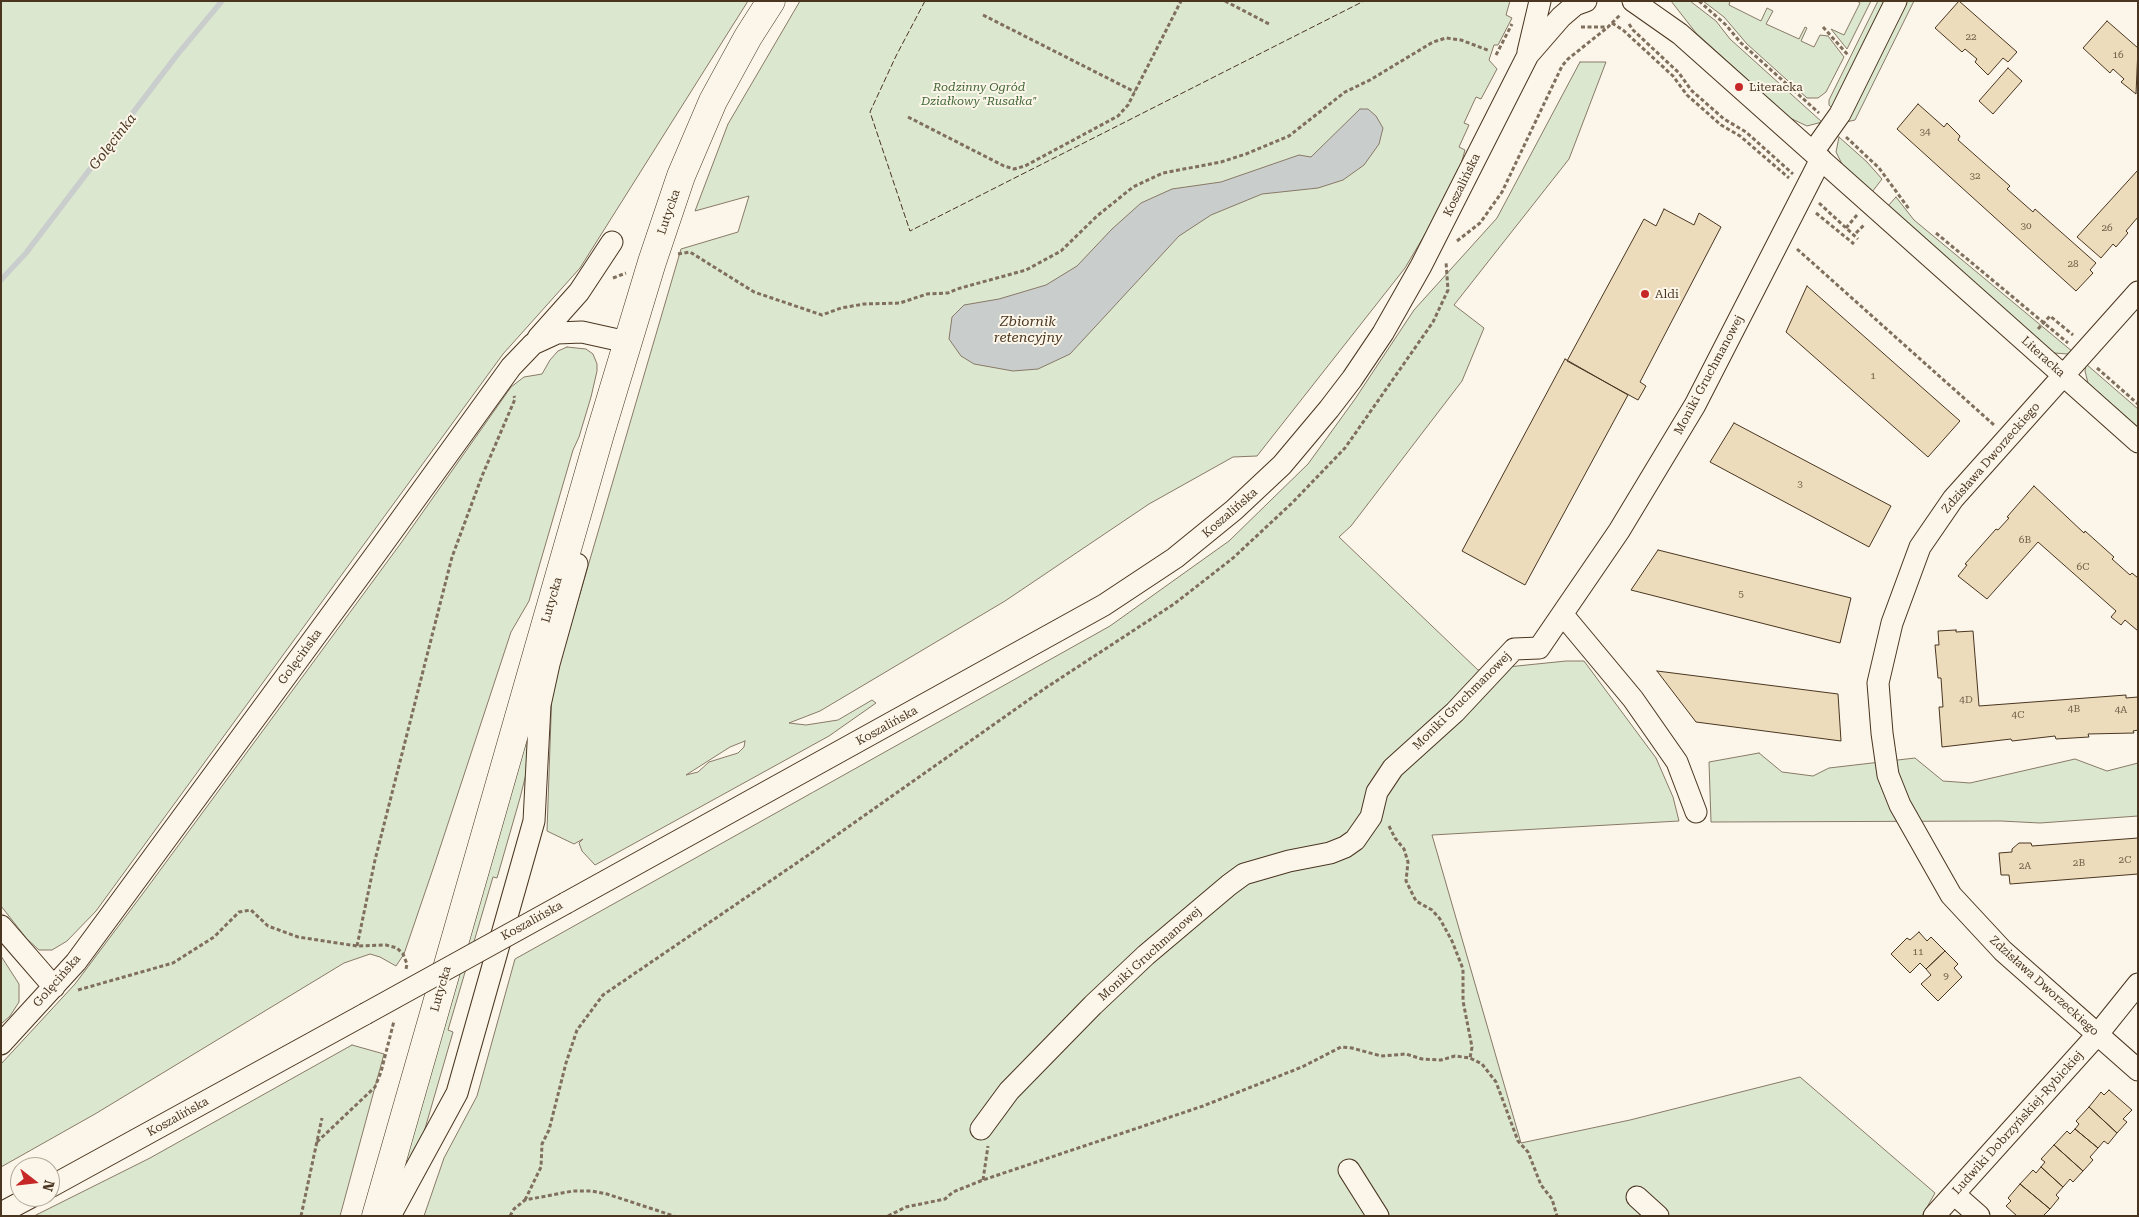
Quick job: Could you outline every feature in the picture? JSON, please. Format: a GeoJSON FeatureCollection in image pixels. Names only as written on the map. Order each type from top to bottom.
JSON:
{"type":"FeatureCollection","features":[{"type":"Feature","properties":{"kind":"main road","name":"Lutycka"},"geometry":{"type":"LineString","coordinates":[[376,1216],[600,434],[652,262],[681,176],[713,101],[748,37],[771,1]]}},
{"type":"Feature","properties":{"kind":"street","name":"Koszalińska"},"geometry":{"type":"LineString","coordinates":[[1528,55],[1540,1]]}},
{"type":"Feature","properties":{"kind":"street","name":"Koszalińska"},"geometry":{"type":"LineString","coordinates":[[60,1182],[1104,605],[1175,558],[1234,510],[1282,465],[1340,394],[1382,333],[1421,266],[1528,55],[1561,17],[1575,5],[1586,1]]}},
{"type":"Feature","properties":{"kind":"street","name":"Literacka"},"geometry":{"type":"LineString","coordinates":[[1660,1],[1680,34]]}},
{"type":"Feature","properties":{"kind":"street","name":"Moniki Gruchmanowej"},"geometry":{"type":"LineString","coordinates":[[981,1129],[1010,1091],[1093,1005],[1146,956],[1244,874],[1289,861],[1330,853],[1345,847],[1355,840],[1371,817],[1377,792],[1393,768],[1455,712],[1514,650],[1539,648],[1619,531],[1695,405],[1817,155],[1840,114],[1896,1]]}},
{"type":"Feature","properties":{"kind":"street","name":"Literacka"},"geometry":{"type":"LineString","coordinates":[[1628,7],[1680,34],[2138,442]]}},
{"type":"Feature","properties":{"kind":"street"},"geometry":{"type":"LineString","coordinates":[[533,344],[579,292],[612,242]]}},
{"type":"Feature","properties":{"kind":"street","name":"Zdzisława Dworzeckiego"},"geometry":{"type":"LineString","coordinates":[[2138,292],[1953,499],[1920,547],[1892,623],[1878,682],[1888,775],[1900,805],[1951,895],[2002,951],[2138,1070]]}},
{"type":"Feature","properties":{"kind":"street","name":"Golęcińska"},"geometry":{"type":"LineString","coordinates":[[1,1044],[76,962],[511,366],[533,344],[550,335],[566,331],[592,334],[627,342]]}},
{"type":"Feature","properties":{"kind":"street"},"geometry":{"type":"LineString","coordinates":[[390,1216],[457,1093],[534,821],[540,705],[549,664],[595,500],[600,434]]}},
{"type":"Feature","properties":{"kind":"street"},"geometry":{"type":"LineString","coordinates":[[1563,615],[1633,699],[1677,762],[1696,812]]}},
{"type":"Feature","properties":{"kind":"street"},"geometry":{"type":"LineString","coordinates":[[1,926],[54,987]]}},
{"type":"Feature","properties":{"kind":"street","name":"Ludwiki Dobrzyńskiej-Rybickiej"},"geometry":{"type":"LineString","coordinates":[[1934,1216],[2097,1035],[2138,984]]}},
{"type":"Feature","properties":{"kind":"street"},"geometry":{"type":"LineString","coordinates":[[1349,1170],[1378,1216]]}},
{"type":"Feature","properties":{"kind":"street"},"geometry":{"type":"LineString","coordinates":[[1954,1194],[1978,1216]]}},
{"type":"Feature","properties":{"kind":"street"},"geometry":{"type":"LineString","coordinates":[[1637,1197],[1658,1216]]}},
{"type":"Feature","properties":{"kind":"street"},"geometry":{"type":"LineString","coordinates":[[1,1213],[12,1207]]}},
{"type":"Feature","properties":{"kind":"path"},"geometry":{"type":"LineString","coordinates":[[908,117],[998,163],[1014,169],[1025,166],[1118,116],[1128,105],[1182,1]]}},
{"type":"Feature","properties":{"kind":"path"},"geometry":{"type":"LineString","coordinates":[[1225,1],[1271,25]]}},
{"type":"Feature","properties":{"kind":"path"},"geometry":{"type":"LineString","coordinates":[[1699,1],[1726,25],[1741,43],[1822,116]]}},
{"type":"Feature","properties":{"kind":"path"},"geometry":{"type":"LineString","coordinates":[[1452,245],[1480,223],[1502,192],[1562,66],[1608,27],[1628,7]]}},
{"type":"Feature","properties":{"kind":"path"},"geometry":{"type":"LineString","coordinates":[[982,15],[1135,92]]}},
{"type":"Feature","properties":{"kind":"path"},"geometry":{"type":"LineString","coordinates":[[1496,55],[1515,18]]}},
{"type":"Feature","properties":{"kind":"path"},"geometry":{"type":"LineString","coordinates":[[1612,23],[1623,30],[1673,76],[1686,95],[1721,125],[1740,136],[1793,181],[1794,174],[1746,132],[1724,119],[1691,90],[1679,73],[1633,30]]}},
{"type":"Feature","properties":{"kind":"path"},"geometry":{"type":"LineString","coordinates":[[1574,25],[1608,27]]}},
{"type":"Feature","properties":{"kind":"path"},"geometry":{"type":"LineString","coordinates":[[1823,27],[1848,56]]}},
{"type":"Feature","properties":{"kind":"path"},"geometry":{"type":"LineString","coordinates":[[579,292],[669,255],[690,252],[754,292],[822,315],[841,308],[864,304],[900,303],[927,294],[948,294],[966,286],[1026,270],[1061,251],[1097,216],[1133,187],[1163,174],[1221,162],[1246,154],[1290,136],[1345,92],[1370,80],[1433,42],[1446,38],[1461,40],[1490,51]]}},
{"type":"Feature","properties":{"kind":"path"},"geometry":{"type":"LineString","coordinates":[[1840,132],[1872,161],[1910,211]]}},
{"type":"Feature","properties":{"kind":"path"},"geometry":{"type":"LineString","coordinates":[[1819,204],[1858,239]]}},
{"type":"Feature","properties":{"kind":"path"},"geometry":{"type":"LineString","coordinates":[[1846,228],[1861,210]]}},
{"type":"Feature","properties":{"kind":"path"},"geometry":{"type":"LineString","coordinates":[[1811,212],[1818,214],[1851,239],[1854,244]]}},
{"type":"Feature","properties":{"kind":"path"},"geometry":{"type":"LineString","coordinates":[[1930,228],[2072,346]]}},
{"type":"Feature","properties":{"kind":"path"},"geometry":{"type":"LineString","coordinates":[[1791,246],[2000,430]]}},
{"type":"Feature","properties":{"kind":"path"},"geometry":{"type":"LineString","coordinates":[[510,1216],[514,1209],[525,1200],[541,1167],[542,1144],[549,1130],[566,1063],[577,1030],[603,995],[812,852],[1047,687],[1174,604],[1234,558],[1292,503],[1345,448],[1433,322],[1448,290],[1445,263],[1449,254]]}},
{"type":"Feature","properties":{"kind":"path"},"geometry":{"type":"LineString","coordinates":[[2033,336],[2050,316],[2078,339]]}},
{"type":"Feature","properties":{"kind":"path"},"geometry":{"type":"LineString","coordinates":[[2092,363],[2138,404]]}},
{"type":"Feature","properties":{"kind":"path"},"geometry":{"type":"LineString","coordinates":[[357,946],[375,860],[452,557],[482,476],[515,399]]}},
{"type":"Feature","properties":{"kind":"path"},"geometry":{"type":"LineString","coordinates":[[1377,792],[1384,806],[1386,820],[1395,838],[1404,849],[1408,862],[1406,881],[1416,901],[1432,910],[1440,920],[1452,941],[1463,969],[1464,1001],[1472,1047],[1470,1058]]}},
{"type":"Feature","properties":{"kind":"path"},"geometry":{"type":"LineString","coordinates":[[54,987],[70,992],[173,963],[214,937],[239,912],[251,910],[268,926],[298,937],[357,946],[386,945],[397,948],[403,954],[407,964],[405,973]]}},
{"type":"Feature","properties":{"kind":"path"},"geometry":{"type":"LineString","coordinates":[[317,1142],[374,1088],[381,1072],[394,1019]]}},
{"type":"Feature","properties":{"kind":"path"},"geometry":{"type":"LineString","coordinates":[[888,1216],[906,1207],[945,1199],[953,1192],[982,1180],[1203,1106],[1302,1067],[1340,1047],[1352,1048],[1381,1056],[1406,1054],[1422,1059],[1441,1060],[1455,1056],[1470,1058],[1482,1064],[1496,1082],[1518,1141],[1528,1152],[1541,1185],[1552,1199],[1557,1216]]}},
{"type":"Feature","properties":{"kind":"path"},"geometry":{"type":"LineString","coordinates":[[301,1216],[322,1118]]}},
{"type":"Feature","properties":{"kind":"path"},"geometry":{"type":"LineString","coordinates":[[525,1200],[572,1191],[591,1191],[607,1194],[674,1216]]}},
{"type":"Feature","properties":{"kind":"green space"},"geometry":{"type":"Polygon","coordinates":[[[1,1],[748,1],[580,268],[503,354],[96,911],[67,941],[52,950],[39,950],[27,939],[1,906],[1,1]]]}},
{"type":"Feature","properties":{"kind":"green space","name":"Rodzinny Ogród Działkowy \"Rusałka\""},"geometry":{"type":"Polygon","coordinates":[[[800,1],[1510,1],[1506,15],[1512,18],[1498,45],[1494,45],[1489,60],[1497,69],[1481,99],[1476,97],[1464,123],[1469,125],[1459,147],[1465,150],[1456,182],[1405,268],[1257,456],[1233,457],[1149,504],[1005,601],[820,711],[789,723],[806,725],[838,720],[872,700],[876,703],[829,736],[595,865],[582,851],[579,843],[583,839],[574,844],[547,831],[552,689],[681,249],[738,232],[749,196],[695,211],[728,124],[800,1]],[[745,741],[730,747],[686,775],[698,772],[709,762],[738,753],[744,747],[745,741]]]}},
{"type":"Feature","properties":{"kind":"green space"},"geometry":{"type":"Polygon","coordinates":[[[1671,1],[1690,1],[1716,21],[1730,39],[1822,122],[1807,126],[1790,118],[1696,33],[1671,1]]]}},
{"type":"Feature","properties":{"kind":"green space"},"geometry":{"type":"Polygon","coordinates":[[[1703,1],[1730,1],[1729,5],[1761,21],[1767,8],[1773,11],[1766,24],[1799,39],[1805,27],[1807,28],[1801,41],[1814,47],[1820,35],[1828,36],[1844,57],[1826,92],[1818,98],[1807,98],[1747,44],[1724,17],[1703,1]]]}},
{"type":"Feature","properties":{"kind":"green space"},"geometry":{"type":"Polygon","coordinates":[[[1857,1],[1871,1],[1847,49],[1831,29],[1844,35],[1860,3],[1857,1]]]}},
{"type":"Feature","properties":{"kind":"green space"},"geometry":{"type":"Polygon","coordinates":[[[1878,1],[1887,1],[1833,109],[1829,105],[1829,100],[1878,1]]]}},
{"type":"Feature","properties":{"kind":"green space"},"geometry":{"type":"Polygon","coordinates":[[[1906,1],[1914,1],[1855,120],[1846,122],[1906,1]]]}},
{"type":"Feature","properties":{"kind":"green space"},"geometry":{"type":"Polygon","coordinates":[[[1580,62],[1606,62],[1569,159],[1454,305],[1484,328],[1462,381],[1351,526],[1339,537],[1478,670],[1566,661],[1584,661],[1656,758],[1673,797],[1679,821],[1432,835],[1521,1143],[1630,1120],[1800,1077],[1935,1193],[1922,1216],[424,1216],[444,1158],[477,1096],[515,959],[1110,626],[1229,541],[1308,464],[1355,399],[1414,310],[1497,218],[1580,62]]]}},
{"type":"Feature","properties":{"kind":"green space"},"geometry":{"type":"Polygon","coordinates":[[[1839,137],[1867,162],[1882,179],[1872,192],[1842,164],[1836,152],[1839,137]]]}},
{"type":"Feature","properties":{"kind":"green space"},"geometry":{"type":"Polygon","coordinates":[[[1896,197],[1914,220],[2073,352],[2068,354],[2054,353],[1888,206],[1896,197]]]}},
{"type":"Feature","properties":{"kind":"green space"},"geometry":{"type":"Polygon","coordinates":[[[567,347],[586,349],[593,354],[597,364],[597,371],[591,397],[579,437],[573,450],[529,601],[511,632],[404,954],[396,966],[370,954],[344,963],[95,1114],[19,1157],[10,1157],[10,1162],[1,1167],[1,1064],[75,984],[401,543],[511,387],[524,377],[542,374],[558,351],[567,347]]]}},
{"type":"Feature","properties":{"kind":"green space"},"geometry":{"type":"Polygon","coordinates":[[[2086,364],[2138,409],[2138,427],[2088,383],[2085,371],[2086,364]]]}},
{"type":"Feature","properties":{"kind":"green space"},"geometry":{"type":"Polygon","coordinates":[[[529,733],[527,770],[520,798],[497,878],[493,877],[448,1030],[453,1032],[422,1139],[407,1165],[406,1160],[524,735],[529,733]]]}},
{"type":"Feature","properties":{"kind":"green space"},"geometry":{"type":"Polygon","coordinates":[[[1759,753],[1782,772],[1813,776],[1829,768],[1915,758],[1943,781],[1970,783],[2075,759],[2107,771],[2138,763],[2138,816],[2040,823],[2001,821],[1711,822],[1709,762],[1759,753]]]}},
{"type":"Feature","properties":{"kind":"green space"},"geometry":{"type":"Polygon","coordinates":[[[1,956],[19,984],[19,1002],[10,1016],[1,1024],[1,956]]]}},
{"type":"Feature","properties":{"kind":"green space"},"geometry":{"type":"Polygon","coordinates":[[[352,1045],[384,1054],[340,1216],[34,1216],[52,1207],[60,1207],[60,1203],[150,1158],[352,1045]]]}},
{"type":"Feature","properties":{"kind":"water","name":"Zbiornik retencyjny"},"geometry":{"type":"Polygon","coordinates":[[[1360,109],[1368,109],[1376,116],[1383,128],[1379,144],[1364,165],[1343,180],[1318,188],[1262,194],[1211,215],[1179,236],[1070,354],[1038,369],[1013,371],[974,364],[961,356],[949,339],[952,317],[964,305],[999,299],[1046,285],[1077,266],[1112,229],[1141,203],[1172,189],[1221,182],[1299,155],[1311,157],[1360,109]]]}},
{"type":"Feature","properties":{"kind":"building"},"geometry":{"type":"Polygon","coordinates":[[[1959,1],[2017,52],[2008,62],[2003,58],[1988,75],[1975,62],[1977,59],[1965,49],[1962,52],[1935,28],[1959,1]]]}},
{"type":"Feature","properties":{"kind":"building"},"geometry":{"type":"Polygon","coordinates":[[[2107,21],[2138,48],[2136,94],[2121,82],[2124,79],[2113,69],[2110,73],[2083,48],[2107,21]]]}},
{"type":"Feature","properties":{"kind":"building"},"geometry":{"type":"Polygon","coordinates":[[[2008,68],[2022,81],[1993,114],[1979,101],[2008,68]]]}},
{"type":"Feature","properties":{"kind":"building"},"geometry":{"type":"Polygon","coordinates":[[[1918,104],[1944,127],[1947,123],[1960,136],[1958,140],[2010,186],[2007,189],[2033,212],[2035,209],[2096,263],[2090,270],[2093,273],[2076,291],[1897,129],[1918,104]]]}},
{"type":"Feature","properties":{"kind":"building"},"geometry":{"type":"Polygon","coordinates":[[[2138,170],[2138,217],[2116,247],[2113,244],[2101,258],[2077,237],[2138,170]]]}},
{"type":"Feature","properties":{"kind":"building","name":"Aldi"},"geometry":{"type":"Polygon","coordinates":[[[1664,209],[1694,225],[1699,213],[1721,227],[1640,382],[1646,386],[1638,400],[1567,361],[1644,219],[1656,226],[1664,209]]]}},
{"type":"Feature","properties":{"kind":"building"},"geometry":{"type":"Polygon","coordinates":[[[1807,286],[1960,421],[1928,457],[1786,332],[1807,286]]]}},
{"type":"Feature","properties":{"kind":"building"},"geometry":{"type":"Polygon","coordinates":[[[1565,359],[1628,395],[1525,585],[1462,551],[1565,359]]]}},
{"type":"Feature","properties":{"kind":"building"},"geometry":{"type":"Polygon","coordinates":[[[1734,423],[1891,506],[1869,547],[1710,462],[1734,423]]]}},
{"type":"Feature","properties":{"kind":"building"},"geometry":{"type":"Polygon","coordinates":[[[2034,486],[2084,533],[2085,531],[2114,557],[2112,559],[2130,575],[2132,573],[2138,578],[2138,631],[2125,620],[2121,625],[2111,617],[2116,611],[2038,542],[1987,599],[1958,576],[1967,565],[1965,564],[1996,529],[1998,530],[2009,518],[2007,517],[2034,486]]]}},
{"type":"Feature","properties":{"kind":"building"},"geometry":{"type":"Polygon","coordinates":[[[1658,550],[1851,598],[1840,643],[1631,590],[1658,550]]]}},
{"type":"Feature","properties":{"kind":"building"},"geometry":{"type":"Polygon","coordinates":[[[1956,630],[1956,632],[1973,631],[1979,706],[2126,695],[2126,698],[2138,697],[2138,730],[2133,731],[2134,733],[2088,734],[2089,737],[2056,739],[2055,736],[1942,747],[1939,707],[1943,707],[1941,678],[1938,678],[1935,645],[1939,645],[1938,631],[1956,630]]]}},
{"type":"Feature","properties":{"kind":"building"},"geometry":{"type":"Polygon","coordinates":[[[1657,671],[1838,694],[1841,741],[1696,722],[1657,671]]]}},
{"type":"Feature","properties":{"kind":"building"},"geometry":{"type":"Polygon","coordinates":[[[2138,838],[2138,874],[2010,884],[2009,875],[2001,875],[1999,853],[2012,852],[2012,849],[2019,843],[2031,843],[2032,846],[2138,838]]]}},
{"type":"Feature","properties":{"kind":"building"},"geometry":{"type":"Polygon","coordinates":[[[1919,932],[1927,941],[1931,937],[1945,951],[1926,969],[1920,963],[1910,973],[1891,954],[1907,938],[1910,940],[1919,932]]]}},
{"type":"Feature","properties":{"kind":"building"},"geometry":{"type":"Polygon","coordinates":[[[1945,951],[1958,964],[1954,968],[1962,977],[1938,1001],[1921,984],[1931,975],[1926,969],[1945,951]]]}},
{"type":"Feature","properties":{"kind":"building"},"geometry":{"type":"Polygon","coordinates":[[[2109,1090],[2132,1110],[2123,1119],[2127,1122],[2117,1133],[2089,1107],[2101,1092],[2104,1095],[2109,1090]]]}},
{"type":"Feature","properties":{"kind":"building"},"geometry":{"type":"Polygon","coordinates":[[[2089,1107],[2117,1133],[2108,1144],[2104,1141],[2098,1148],[2075,1129],[2079,1124],[2076,1121],[2089,1107]]]}},
{"type":"Feature","properties":{"kind":"building"},"geometry":{"type":"Polygon","coordinates":[[[2075,1129],[2098,1148],[2090,1157],[2093,1160],[2083,1171],[2054,1145],[2067,1131],[2070,1134],[2075,1129]]]}},
{"type":"Feature","properties":{"kind":"building"},"geometry":{"type":"Polygon","coordinates":[[[2054,1145],[2083,1171],[2073,1182],[2070,1179],[2063,1187],[2041,1167],[2045,1162],[2041,1159],[2054,1145]]]}},
{"type":"Feature","properties":{"kind":"building"},"geometry":{"type":"Polygon","coordinates":[[[2041,1167],[2063,1187],[2056,1195],[2059,1198],[2050,1209],[2020,1184],[2033,1170],[2036,1173],[2041,1167]]]}},
{"type":"Feature","properties":{"kind":"building"},"geometry":{"type":"Polygon","coordinates":[[[2020,1184],[2050,1209],[2043,1216],[2017,1216],[2006,1206],[2011,1201],[2008,1198],[2020,1184]]]}},
{"type":"Feature","properties":{"kind":"waterway","name":"Golęcinka"},"geometry":{"type":"LineString","coordinates":[[1,280],[26,253],[177,55],[222,1]]}},
{"type":"Feature","properties":{"kind":"fence"},"geometry":{"type":"LineString","coordinates":[[925,1],[896,56],[870,112],[910,231],[1364,1]]}},
{"type":"Feature","properties":{"kind":"place","name":"Literacka"},"geometry":{"type":"Point","coordinates":[1739,87]}},
{"type":"Feature","properties":{"kind":"place","name":"Aldi"},"geometry":{"type":"Point","coordinates":[1645,294]}}]}
